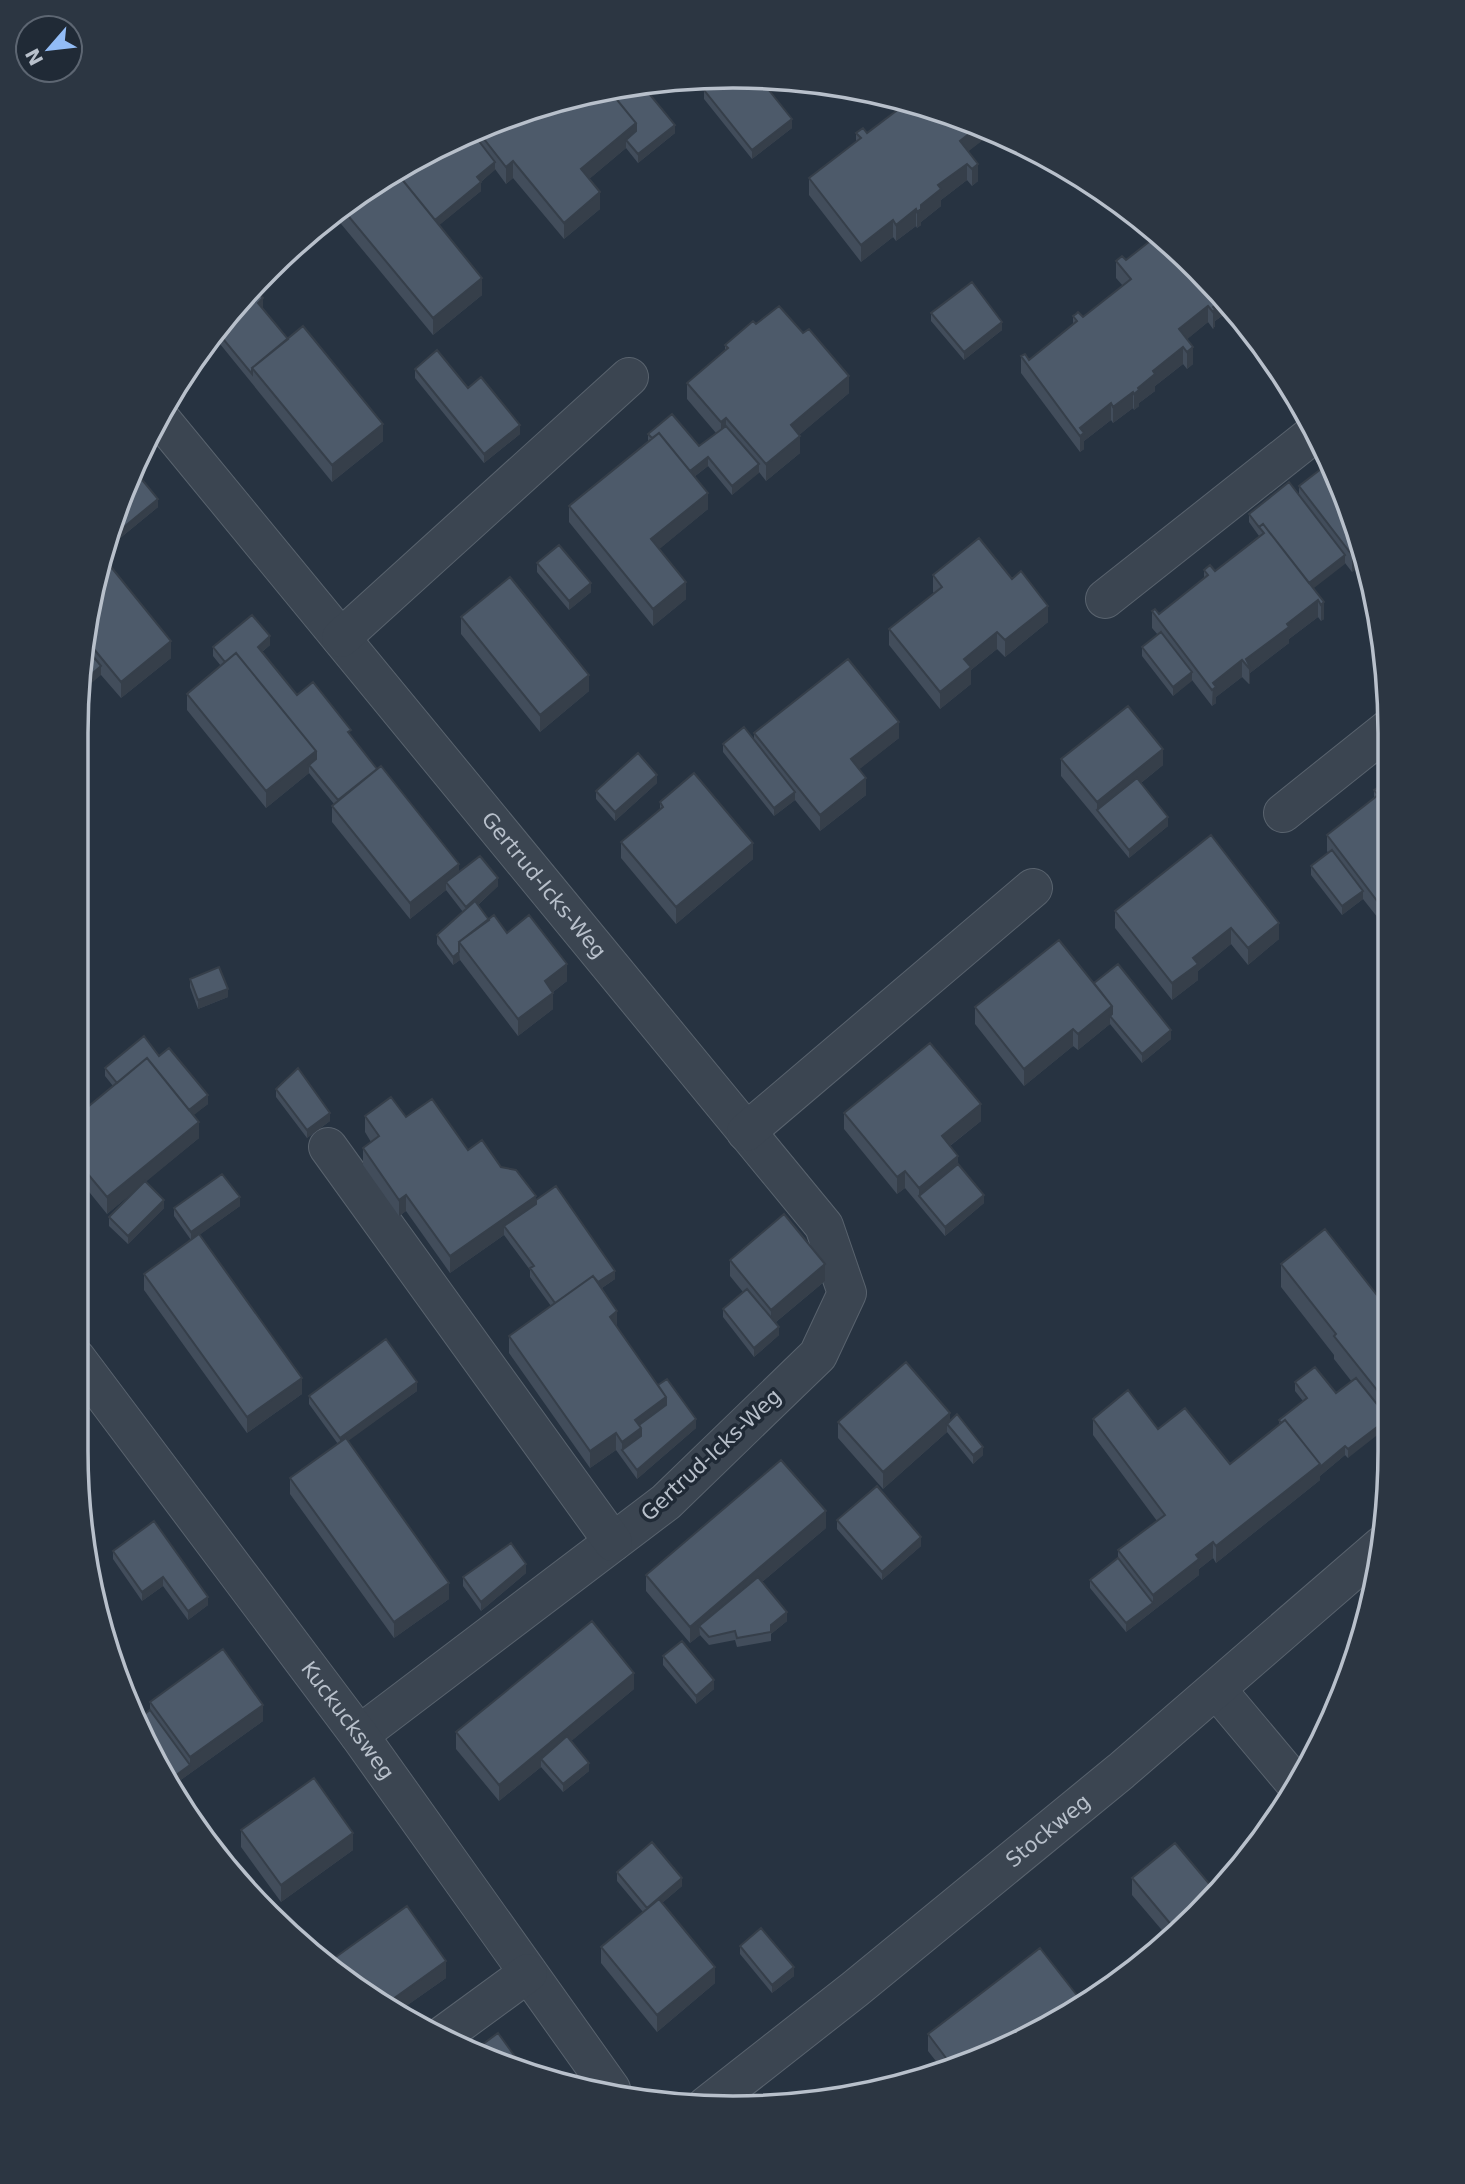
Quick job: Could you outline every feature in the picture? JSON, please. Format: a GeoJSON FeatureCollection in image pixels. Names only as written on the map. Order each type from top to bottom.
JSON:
{"type":"FeatureCollection","features":[{"type":"Feature","properties":{"kind":"street"},"geometry":{"type":"LineString","coordinates":[[341,638],[629,377]]}},
{"type":"Feature","properties":{"kind":"street","name":"Gertrud-Icks-Weg"},"geometry":{"type":"LineString","coordinates":[[166,425],[824,1226],[846,1293],[818,1355],[666,1502],[359,1735]]}},
{"type":"Feature","properties":{"kind":"street"},"geometry":{"type":"LineString","coordinates":[[1105,599],[1307,439]]}},
{"type":"Feature","properties":{"kind":"street"},"geometry":{"type":"LineString","coordinates":[[1283,813],[1378,737]]}},
{"type":"Feature","properties":{"kind":"street"},"geometry":{"type":"LineString","coordinates":[[746,1132],[1033,888]]}},
{"type":"Feature","properties":{"kind":"street"},"geometry":{"type":"LineString","coordinates":[[328,1147],[613,1542]]}},
{"type":"Feature","properties":{"kind":"street","name":"Kuckucksweg"},"geometry":{"type":"LineString","coordinates":[[88,1374],[359,1735],[607,2084]]}},
{"type":"Feature","properties":{"kind":"street","name":"Stockweg"},"geometry":{"type":"LineString","coordinates":[[719,2096],[855,1989],[1121,1771],[1368,1557]]}},
{"type":"Feature","properties":{"kind":"street"},"geometry":{"type":"LineString","coordinates":[[1217,1690],[1290,1776]]}},
{"type":"Feature","properties":{"kind":"street"},"geometry":{"type":"LineString","coordinates":[[449,2031],[528,1973]]}},
{"type":"Feature","properties":{"kind":"building"},"geometry":{"type":"Polygon","coordinates":[[[768,89],[792,119],[752,150],[704,90],[768,89]]]}},
{"type":"Feature","properties":{"kind":"building"},"geometry":{"type":"Polygon","coordinates":[[[649,93],[675,125],[638,154],[626,140],[636,131],[636,123],[616,98],[649,93]]]}},
{"type":"Feature","properties":{"kind":"building"},"geometry":{"type":"Polygon","coordinates":[[[616,98],[636,123],[581,169],[600,192],[564,223],[513,161],[506,167],[483,138],[566,109],[616,98]]]}},
{"type":"Feature","properties":{"kind":"building"},"geometry":{"type":"Polygon","coordinates":[[[899,109],[970,133],[960,141],[978,164],[972,169],[967,164],[938,185],[941,189],[921,205],[921,209],[917,212],[916,209],[896,225],[893,220],[861,245],[809,178],[861,138],[856,133],[863,128],[867,133],[899,109]]]}},
{"type":"Feature","properties":{"kind":"building"},"geometry":{"type":"Polygon","coordinates":[[[478,140],[495,162],[477,177],[481,182],[435,220],[402,179],[478,140]]]}},
{"type":"Feature","properties":{"kind":"building"},"geometry":{"type":"Polygon","coordinates":[[[402,179],[482,278],[433,318],[348,215],[402,179]]]}},
{"type":"Feature","properties":{"kind":"building"},"geometry":{"type":"Polygon","coordinates":[[[1150,241],[1189,276],[1215,305],[1213,307],[1215,309],[1213,312],[1208,306],[1179,329],[1193,347],[1187,352],[1183,347],[1153,371],[1155,374],[1134,394],[1133,392],[1113,407],[1111,403],[1080,428],[1084,433],[1080,436],[1021,356],[1025,354],[1029,360],[1077,321],[1073,316],[1078,312],[1083,317],[1131,279],[1116,261],[1122,256],[1126,260],[1150,241]]]}},
{"type":"Feature","properties":{"kind":"building"},"geometry":{"type":"Polygon","coordinates":[[[972,282],[1002,322],[964,352],[931,313],[972,282]]]}},
{"type":"Feature","properties":{"kind":"building"},"geometry":{"type":"Polygon","coordinates":[[[260,294],[263,298],[258,303],[288,339],[252,368],[252,374],[223,338],[260,294]]]}},
{"type":"Feature","properties":{"kind":"building"},"geometry":{"type":"Polygon","coordinates":[[[779,306],[803,333],[809,329],[849,376],[791,425],[800,436],[766,464],[726,418],[721,422],[687,383],[728,348],[725,345],[753,321],[756,324],[779,306]]]}},
{"type":"Feature","properties":{"kind":"building"},"geometry":{"type":"Polygon","coordinates":[[[303,326],[383,424],[332,465],[252,368],[303,326]]]}},
{"type":"Feature","properties":{"kind":"building"},"geometry":{"type":"Polygon","coordinates":[[[437,350],[468,388],[481,377],[520,425],[484,454],[415,369],[437,350]]]}},
{"type":"Feature","properties":{"kind":"building"},"geometry":{"type":"Polygon","coordinates":[[[672,414],[699,446],[726,426],[759,464],[732,486],[708,457],[690,471],[659,433],[652,438],[648,434],[672,414]]]}},
{"type":"Feature","properties":{"kind":"building"},"geometry":{"type":"Polygon","coordinates":[[[659,433],[708,493],[651,539],[686,582],[653,609],[569,506],[659,433]]]}},
{"type":"Feature","properties":{"kind":"building"},"geometry":{"type":"Polygon","coordinates":[[[1321,469],[1352,555],[1352,555],[1299,486],[1321,469]]]}},
{"type":"Feature","properties":{"kind":"building"},"geometry":{"type":"Polygon","coordinates":[[[141,478],[158,499],[120,530],[141,478]]]}},
{"type":"Feature","properties":{"kind":"building"},"geometry":{"type":"Polygon","coordinates":[[[1289,482],[1345,555],[1309,583],[1263,524],[1259,527],[1249,514],[1289,482]]]}},
{"type":"Feature","properties":{"kind":"building"},"geometry":{"type":"Polygon","coordinates":[[[1263,524],[1324,602],[1321,605],[1318,600],[1287,624],[1289,627],[1246,659],[1249,668],[1242,660],[1213,683],[1216,687],[1212,690],[1152,611],[1155,609],[1159,614],[1208,575],[1204,570],[1210,565],[1215,571],[1264,533],[1259,527],[1263,524]]]}},
{"type":"Feature","properties":{"kind":"building"},"geometry":{"type":"Polygon","coordinates":[[[979,538],[1012,579],[1021,571],[1048,606],[1005,640],[997,632],[964,659],[971,667],[940,692],[889,629],[942,587],[933,575],[979,538]]]}},
{"type":"Feature","properties":{"kind":"building"},"geometry":{"type":"Polygon","coordinates":[[[559,545],[591,583],[569,601],[537,563],[559,545]]]}},
{"type":"Feature","properties":{"kind":"building"},"geometry":{"type":"Polygon","coordinates":[[[109,565],[171,641],[121,682],[93,648],[109,565]]]}},
{"type":"Feature","properties":{"kind":"building"},"geometry":{"type":"Polygon","coordinates":[[[510,577],[589,675],[540,715],[461,617],[510,577]]]}},
{"type":"Feature","properties":{"kind":"building"},"geometry":{"type":"Polygon","coordinates":[[[252,615],[270,636],[258,647],[297,695],[313,682],[351,730],[348,732],[377,769],[338,800],[309,765],[316,759],[316,751],[236,653],[225,662],[213,647],[252,615]]]}},
{"type":"Feature","properties":{"kind":"building"},"geometry":{"type":"Polygon","coordinates":[[[1161,632],[1192,672],[1173,687],[1142,647],[1161,632]]]}},
{"type":"Feature","properties":{"kind":"building"},"geometry":{"type":"Polygon","coordinates":[[[236,653],[316,751],[266,791],[187,694],[236,653]]]}},
{"type":"Feature","properties":{"kind":"building"},"geometry":{"type":"Polygon","coordinates":[[[92,655],[101,666],[90,675],[92,655]]]}},
{"type":"Feature","properties":{"kind":"building"},"geometry":{"type":"Polygon","coordinates":[[[848,659],[899,722],[851,759],[866,778],[820,815],[754,733],[848,659]]]}},
{"type":"Feature","properties":{"kind":"building"},"geometry":{"type":"Polygon","coordinates":[[[1128,706],[1163,749],[1097,802],[1061,759],[1128,706]]]}},
{"type":"Feature","properties":{"kind":"building"},"geometry":{"type":"Polygon","coordinates":[[[744,727],[795,792],[774,808],[723,744],[744,727]]]}},
{"type":"Feature","properties":{"kind":"building"},"geometry":{"type":"Polygon","coordinates":[[[638,753],[657,775],[615,812],[596,791],[638,753]]]}},
{"type":"Feature","properties":{"kind":"building"},"geometry":{"type":"Polygon","coordinates":[[[381,766],[459,864],[410,903],[332,806],[381,766]]]}},
{"type":"Feature","properties":{"kind":"building"},"geometry":{"type":"Polygon","coordinates":[[[694,773],[753,843],[676,907],[621,842],[663,807],[660,802],[694,773]]]}},
{"type":"Feature","properties":{"kind":"building"},"geometry":{"type":"Polygon","coordinates":[[[1137,778],[1168,817],[1129,850],[1097,810],[1137,778]]]}},
{"type":"Feature","properties":{"kind":"building"},"geometry":{"type":"Polygon","coordinates":[[[1378,795],[1378,902],[1327,835],[1378,795]]]}},
{"type":"Feature","properties":{"kind":"building"},"geometry":{"type":"Polygon","coordinates":[[[1211,835],[1279,923],[1248,948],[1231,928],[1193,958],[1198,964],[1172,983],[1115,911],[1211,835]]]}},
{"type":"Feature","properties":{"kind":"building"},"geometry":{"type":"Polygon","coordinates":[[[1332,850],[1363,891],[1342,906],[1311,866],[1332,850]]]}},
{"type":"Feature","properties":{"kind":"building"},"geometry":{"type":"Polygon","coordinates":[[[480,856],[498,878],[466,907],[446,882],[480,856]]]}},
{"type":"Feature","properties":{"kind":"building"},"geometry":{"type":"Polygon","coordinates":[[[475,901],[489,920],[459,942],[459,952],[453,957],[437,935],[475,901]]]}},
{"type":"Feature","properties":{"kind":"building"},"geometry":{"type":"Polygon","coordinates":[[[494,915],[507,933],[529,915],[567,964],[545,981],[553,993],[518,1019],[459,942],[494,915]]]}},
{"type":"Feature","properties":{"kind":"building"},"geometry":{"type":"Polygon","coordinates":[[[1059,940],[1112,1006],[1078,1034],[1073,1029],[1024,1069],[975,1007],[1059,940]]]}},
{"type":"Feature","properties":{"kind":"building"},"geometry":{"type":"Polygon","coordinates":[[[1118,964],[1171,1030],[1142,1054],[1110,1016],[1112,1006],[1094,983],[1118,964]]]}},
{"type":"Feature","properties":{"kind":"building"},"geometry":{"type":"Polygon","coordinates":[[[219,967],[228,989],[198,1000],[190,979],[219,967]]]}},
{"type":"Feature","properties":{"kind":"building"},"geometry":{"type":"Polygon","coordinates":[[[144,1036],[159,1056],[169,1048],[208,1095],[189,1110],[147,1058],[117,1083],[105,1068],[144,1036]]]}},
{"type":"Feature","properties":{"kind":"building"},"geometry":{"type":"Polygon","coordinates":[[[930,1043],[981,1104],[942,1136],[958,1156],[919,1188],[905,1171],[897,1177],[844,1113],[930,1043]]]}},
{"type":"Feature","properties":{"kind":"building"},"geometry":{"type":"Polygon","coordinates":[[[147,1058],[199,1122],[107,1197],[88,1174],[88,1107],[147,1058]]]}},
{"type":"Feature","properties":{"kind":"building"},"geometry":{"type":"Polygon","coordinates":[[[298,1068],[330,1113],[307,1130],[276,1089],[298,1068]]]}},
{"type":"Feature","properties":{"kind":"building"},"geometry":{"type":"Polygon","coordinates":[[[391,1097],[406,1117],[432,1099],[468,1150],[482,1140],[501,1167],[516,1170],[536,1196],[450,1256],[406,1195],[399,1200],[363,1148],[379,1136],[365,1116],[391,1097]]]}},
{"type":"Feature","properties":{"kind":"building"},"geometry":{"type":"Polygon","coordinates":[[[958,1164],[984,1195],[945,1227],[919,1196],[958,1164]]]}},
{"type":"Feature","properties":{"kind":"building"},"geometry":{"type":"Polygon","coordinates":[[[222,1174],[240,1197],[191,1232],[174,1208],[222,1174]]]}},
{"type":"Feature","properties":{"kind":"building"},"geometry":{"type":"Polygon","coordinates":[[[145,1181],[164,1200],[128,1236],[109,1217],[145,1181]]]}},
{"type":"Feature","properties":{"kind":"building"},"geometry":{"type":"Polygon","coordinates":[[[556,1186],[615,1271],[598,1282],[593,1276],[555,1303],[530,1268],[534,1266],[504,1226],[556,1186]]]}},
{"type":"Feature","properties":{"kind":"building"},"geometry":{"type":"Polygon","coordinates":[[[784,1214],[825,1264],[771,1310],[730,1260],[784,1214]]]}},
{"type":"Feature","properties":{"kind":"building"},"geometry":{"type":"Polygon","coordinates":[[[1325,1229],[1378,1296],[1378,1389],[1334,1336],[1336,1334],[1281,1264],[1325,1229]]]}},
{"type":"Feature","properties":{"kind":"building"},"geometry":{"type":"Polygon","coordinates":[[[199,1234],[302,1378],[247,1417],[144,1274],[199,1234]]]}},
{"type":"Feature","properties":{"kind":"building"},"geometry":{"type":"Polygon","coordinates":[[[593,1276],[617,1311],[610,1317],[666,1397],[635,1420],[641,1428],[622,1442],[616,1433],[590,1451],[509,1336],[593,1276]]]}},
{"type":"Feature","properties":{"kind":"building"},"geometry":{"type":"Polygon","coordinates":[[[747,1289],[779,1327],[754,1348],[723,1309],[747,1289]]]}},
{"type":"Feature","properties":{"kind":"building"},"geometry":{"type":"Polygon","coordinates":[[[386,1339],[417,1382],[340,1438],[309,1396],[386,1339]]]}},
{"type":"Feature","properties":{"kind":"building"},"geometry":{"type":"Polygon","coordinates":[[[906,1362],[950,1413],[883,1472],[838,1422],[906,1362]]]}},
{"type":"Feature","properties":{"kind":"building"},"geometry":{"type":"Polygon","coordinates":[[[1315,1367],[1336,1393],[1356,1378],[1378,1405],[1378,1426],[1348,1449],[1345,1446],[1320,1467],[1285,1420],[1281,1423],[1279,1420],[1307,1398],[1295,1382],[1315,1367]]]}},
{"type":"Feature","properties":{"kind":"building"},"geometry":{"type":"Polygon","coordinates":[[[667,1379],[696,1419],[637,1470],[622,1450],[641,1436],[639,1425],[666,1405],[666,1397],[658,1385],[667,1379]]]}},
{"type":"Feature","properties":{"kind":"building"},"geometry":{"type":"Polygon","coordinates":[[[1128,1390],[1158,1429],[1185,1408],[1230,1464],[1285,1420],[1320,1464],[1216,1546],[1213,1542],[1196,1555],[1199,1559],[1153,1595],[1118,1550],[1165,1515],[1093,1419],[1128,1390]]]}},
{"type":"Feature","properties":{"kind":"building"},"geometry":{"type":"Polygon","coordinates":[[[957,1414],[983,1447],[973,1455],[947,1424],[957,1414]]]}},
{"type":"Feature","properties":{"kind":"building"},"geometry":{"type":"Polygon","coordinates":[[[346,1438],[449,1583],[394,1622],[290,1478],[346,1438]]]}},
{"type":"Feature","properties":{"kind":"building"},"geometry":{"type":"Polygon","coordinates":[[[781,1460],[826,1511],[690,1627],[646,1575],[781,1460]]]}},
{"type":"Feature","properties":{"kind":"building"},"geometry":{"type":"Polygon","coordinates":[[[877,1486],[921,1537],[882,1572],[837,1520],[877,1486]]]}},
{"type":"Feature","properties":{"kind":"building"},"geometry":{"type":"Polygon","coordinates":[[[154,1521],[208,1597],[188,1611],[163,1577],[142,1592],[113,1551],[154,1521]]]}},
{"type":"Feature","properties":{"kind":"building"},"geometry":{"type":"Polygon","coordinates":[[[511,1543],[526,1564],[481,1602],[463,1577],[511,1543]]]}},
{"type":"Feature","properties":{"kind":"building"},"geometry":{"type":"Polygon","coordinates":[[[1118,1558],[1153,1603],[1126,1623],[1090,1580],[1118,1558]]]}},
{"type":"Feature","properties":{"kind":"building"},"geometry":{"type":"Polygon","coordinates":[[[758,1577],[787,1612],[771,1625],[771,1632],[737,1638],[735,1631],[709,1637],[699,1626],[758,1577]]]}},
{"type":"Feature","properties":{"kind":"building"},"geometry":{"type":"Polygon","coordinates":[[[592,1621],[634,1673],[499,1785],[456,1732],[592,1621]]]}},
{"type":"Feature","properties":{"kind":"building"},"geometry":{"type":"Polygon","coordinates":[[[682,1641],[714,1680],[696,1696],[663,1656],[682,1641]]]}},
{"type":"Feature","properties":{"kind":"building"},"geometry":{"type":"Polygon","coordinates":[[[223,1649],[263,1705],[190,1757],[150,1702],[223,1649]]]}},
{"type":"Feature","properties":{"kind":"building"},"geometry":{"type":"Polygon","coordinates":[[[150,1710],[190,1765],[175,1776],[154,1737],[144,1714],[150,1710]]]}},
{"type":"Feature","properties":{"kind":"building"},"geometry":{"type":"Polygon","coordinates":[[[567,1736],[589,1763],[563,1784],[541,1759],[567,1736]]]}},
{"type":"Feature","properties":{"kind":"building"},"geometry":{"type":"Polygon","coordinates":[[[314,1778],[353,1833],[281,1885],[241,1830],[314,1778]]]}},
{"type":"Feature","properties":{"kind":"building"},"geometry":{"type":"Polygon","coordinates":[[[652,1842],[682,1878],[647,1908],[617,1872],[652,1842]]]}},
{"type":"Feature","properties":{"kind":"building"},"geometry":{"type":"Polygon","coordinates":[[[1175,1843],[1210,1885],[1171,1924],[1132,1878],[1175,1843]]]}},
{"type":"Feature","properties":{"kind":"building"},"geometry":{"type":"Polygon","coordinates":[[[659,1899],[715,1967],[657,2015],[601,1947],[659,1899]]]}},
{"type":"Feature","properties":{"kind":"building"},"geometry":{"type":"Polygon","coordinates":[[[407,1906],[446,1961],[393,1999],[334,1958],[407,1906]]]}},
{"type":"Feature","properties":{"kind":"building"},"geometry":{"type":"Polygon","coordinates":[[[761,1928],[794,1967],[772,1985],[740,1946],[761,1928]]]}},
{"type":"Feature","properties":{"kind":"building"},"geometry":{"type":"Polygon","coordinates":[[[1040,1948],[1078,1996],[1018,2030],[947,2059],[928,2034],[1040,1948]]]}},
{"type":"Feature","properties":{"kind":"building"},"geometry":{"type":"Polygon","coordinates":[[[498,2033],[517,2059],[486,2047],[482,2045],[498,2033]]]}}]}
